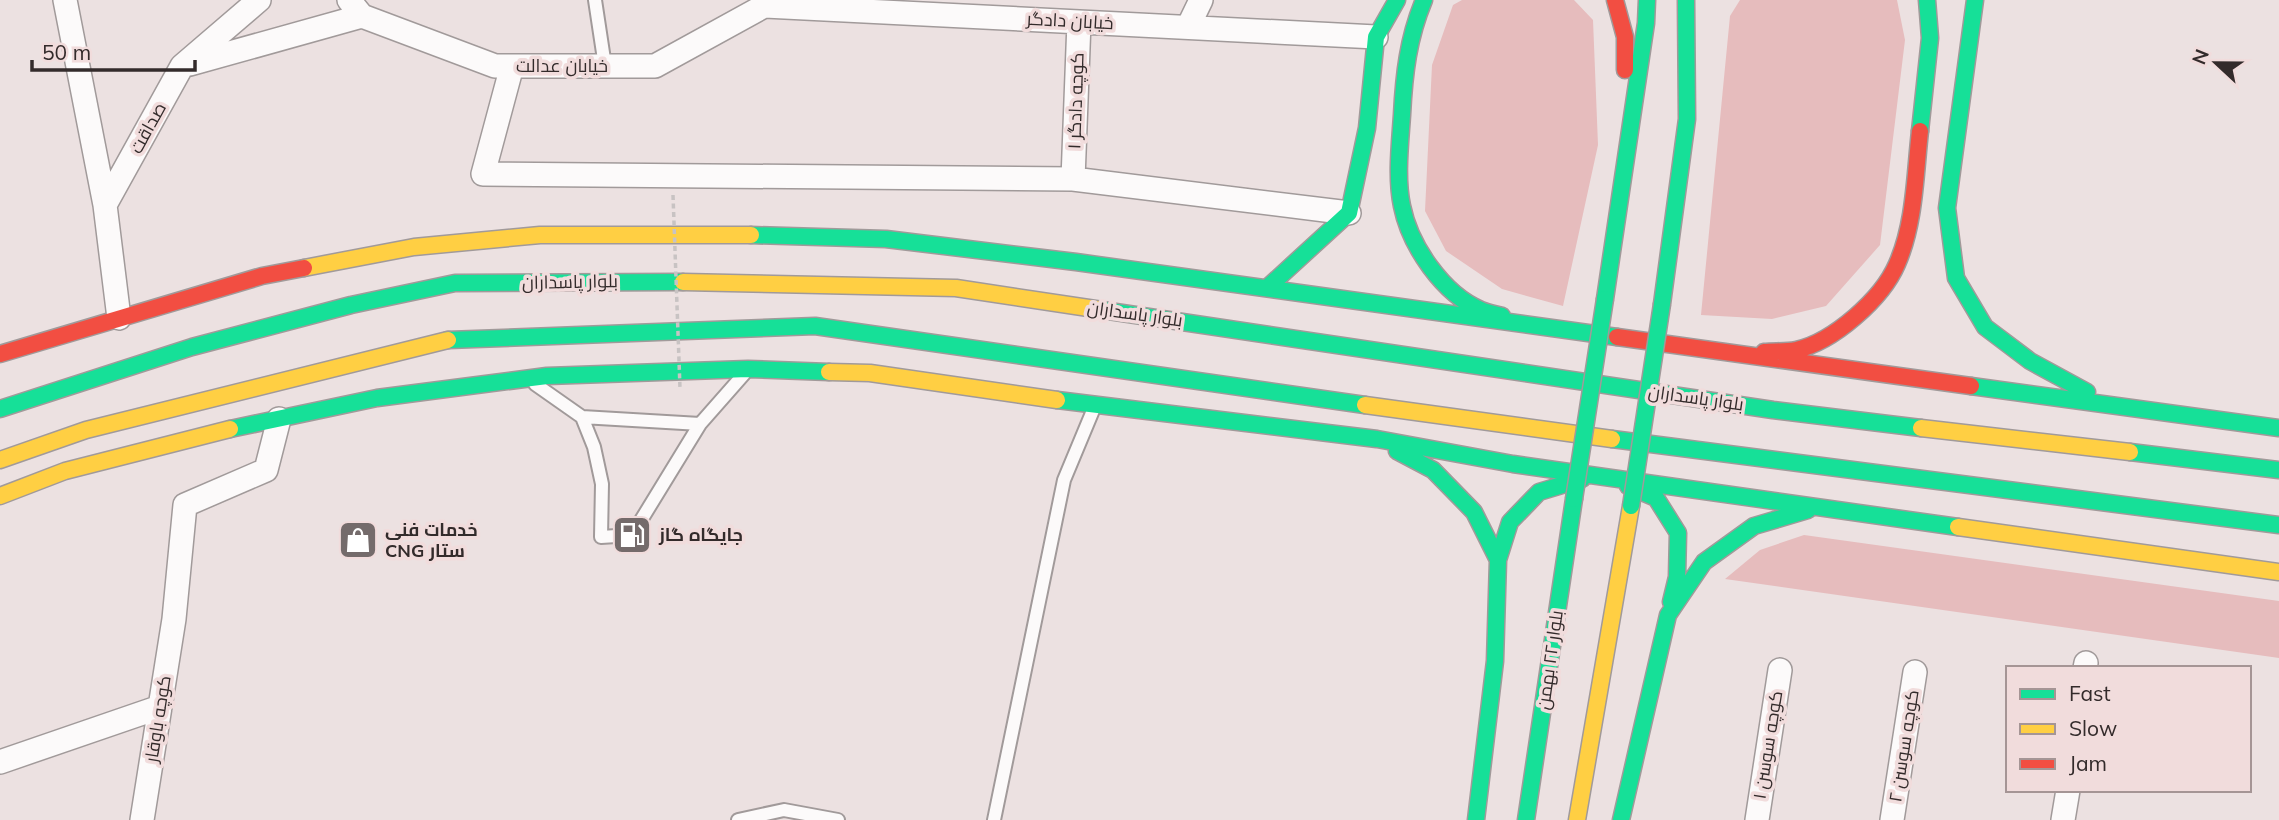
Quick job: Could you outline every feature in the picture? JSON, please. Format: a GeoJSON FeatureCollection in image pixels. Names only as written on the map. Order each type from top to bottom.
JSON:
{"type":"FeatureCollection","features":[{"type":"Feature","properties":{"kind":"main road"},"geometry":{"type":"LineString","coordinates":[[1267,288],[1349,213],[1367,128],[1376,37],[1397,0]]}},
{"type":"Feature","properties":{"kind":"main road"},"geometry":{"type":"LineString","coordinates":[[1424,0],[1413,24],[1406,54],[1399,162],[1402,208],[1413,238],[1429,265],[1452,289],[1481,309],[1534,325]]}},
{"type":"Feature","properties":{"kind":"main road"},"geometry":{"type":"LineString","coordinates":[[1615,0],[1625,37],[1626,159]]}},
{"type":"Feature","properties":{"kind":"main road"},"geometry":{"type":"LineString","coordinates":[[1626,159],[1647,0]]}},
{"type":"Feature","properties":{"kind":"main road"},"geometry":{"type":"LineString","coordinates":[[1686,0],[1687,119]]}},
{"type":"Feature","properties":{"kind":"main road"},"geometry":{"type":"LineString","coordinates":[[1747,354],[1797,350],[1826,337],[1855,318],[1881,290],[1897,265],[1911,214],[1930,38],[1927,0]]}},
{"type":"Feature","properties":{"kind":"main road"},"geometry":{"type":"LineString","coordinates":[[1975,0],[1947,208],[1956,278],[1985,327],[2030,361],[2110,404]]}},
{"type":"Feature","properties":{"kind":"main road"},"geometry":{"type":"LineString","coordinates":[[1577,820],[1631,506],[1687,119],[1695,32],[1702,10]]}},
{"type":"Feature","properties":{"kind":"main road","name":"بلوار ۲۲ بهمن"},"geometry":{"type":"LineString","coordinates":[[1526,820],[1626,159]]}},
{"type":"Feature","properties":{"kind":"main road"},"geometry":{"type":"LineString","coordinates":[[0,354],[274,273],[414,247],[540,235],[715,234],[886,239],[1267,288],[2279,428]]}},
{"type":"Feature","properties":{"kind":"main road"},"geometry":{"type":"LineString","coordinates":[[886,239],[916,260]]}},
{"type":"Feature","properties":{"kind":"main road"},"geometry":{"type":"LineString","coordinates":[[444,259],[478,242]]}},
{"type":"Feature","properties":{"kind":"main road"},"geometry":{"type":"LineString","coordinates":[[936,274],[956,288]]}},
{"type":"Feature","properties":{"kind":"main road"},"geometry":{"type":"LineString","coordinates":[[351,305],[409,276]]}},
{"type":"Feature","properties":{"kind":"main road","name":"بلوار پاسداران"},"geometry":{"type":"LineString","coordinates":[[0,409],[192,347],[351,305],[456,283],[660,281],[956,288],[1773,410],[2245,472],[2279,470]]}},
{"type":"Feature","properties":{"kind":"main road"},"geometry":{"type":"LineString","coordinates":[[0,460],[86,430],[456,338],[565,337],[815,326],[1496,424],[2240,512],[2279,524]]}},
{"type":"Feature","properties":{"kind":"main road"},"geometry":{"type":"LineString","coordinates":[[0,495],[65,471],[193,437],[377,398],[547,376],[748,369],[870,373],[1096,405],[1377,439],[1513,464],[2279,572]]}},
{"type":"Feature","properties":{"kind":"main road"},"geometry":{"type":"LineString","coordinates":[[1377,439],[1433,470],[1474,512],[1498,560]]}},
{"type":"Feature","properties":{"kind":"main road"},"geometry":{"type":"LineString","coordinates":[[1476,820],[1495,661],[1498,560],[1510,522],[1539,492],[1580,479],[1618,482],[1656,498],[1678,533],[1677,577],[1621,820]]}},
{"type":"Feature","properties":{"kind":"main road"},"geometry":{"type":"LineString","coordinates":[[1668,615],[1704,562],[1724,547],[1754,526],[1817,507]]}},
{"type":"Feature","properties":{"kind":"street"},"geometry":{"type":"LineString","coordinates":[[65,0],[105,205],[119,318]]}},
{"type":"Feature","properties":{"kind":"street","name":"صداقت"},"geometry":{"type":"LineString","coordinates":[[105,205],[182,66],[259,0]]}},
{"type":"Feature","properties":{"kind":"street"},"geometry":{"type":"LineString","coordinates":[[1188,27],[1200,0]]}},
{"type":"Feature","properties":{"kind":"street","name":"خیابان عدالت"},"geometry":{"type":"LineString","coordinates":[[356,8],[495,66],[654,66],[770,3]]}},
{"type":"Feature","properties":{"kind":"street","name":"خیابان دادگر"},"geometry":{"type":"LineString","coordinates":[[770,3],[1020,9],[1079,22],[1376,37]]}},
{"type":"Feature","properties":{"kind":"street"},"geometry":{"type":"LineString","coordinates":[[182,66],[356,8]]}},
{"type":"Feature","properties":{"kind":"street","name":"کوچه دادگر ۱"},"geometry":{"type":"LineString","coordinates":[[1073,179],[1079,22]]}},
{"type":"Feature","properties":{"kind":"street"},"geometry":{"type":"LineString","coordinates":[[512,66],[483,174],[1073,179],[1349,213]]}},
{"type":"Feature","properties":{"kind":"street","name":"کوچه باوقار"},"geometry":{"type":"LineString","coordinates":[[142,820],[174,619],[185,505],[266,470],[279,419]]}},
{"type":"Feature","properties":{"kind":"street","name":"کوچه سوسن ۱"},"geometry":{"type":"LineString","coordinates":[[1757,820],[1780,670]]}},
{"type":"Feature","properties":{"kind":"street","name":"کوچه سوسن ۲"},"geometry":{"type":"LineString","coordinates":[[1892,820],[1915,672]]}},
{"type":"Feature","properties":{"kind":"street"},"geometry":{"type":"LineString","coordinates":[[0,762],[160,707]]}},
{"type":"Feature","properties":{"kind":"street"},"geometry":{"type":"LineString","coordinates":[[2063,820],[2068,792]]}},
{"type":"Feature","properties":{"kind":"lane"},"geometry":{"type":"LineString","coordinates":[[595,0],[605,66]]}},
{"type":"Feature","properties":{"kind":"lane"},"geometry":{"type":"LineString","coordinates":[[582,417],[594,447],[602,484],[601,537],[632,536],[701,424],[748,369]]}},
{"type":"Feature","properties":{"kind":"lane"},"geometry":{"type":"LineString","coordinates":[[526,378],[582,417],[701,424]]}},
{"type":"Feature","properties":{"kind":"lane"},"geometry":{"type":"LineString","coordinates":[[995,820],[1063,480],[1096,405]]}},
{"type":"Feature","properties":{"kind":"lane"},"geometry":{"type":"LineString","coordinates":[[738,820],[785,810],[838,820]]}},
{"type":"Feature","properties":{"kind":"path"},"geometry":{"type":"LineString","coordinates":[[673,195],[680,388]]}},
{"type":"Feature","properties":{"kind":"shaded area"},"geometry":{"type":"Polygon","coordinates":[[[1462,0],[1574,0],[1593,20],[1598,145],[1563,306],[1502,289],[1446,251],[1425,211],[1432,65],[1453,5],[1462,0]]]}},
{"type":"Feature","properties":{"kind":"shaded area"},"geometry":{"type":"Polygon","coordinates":[[[1740,0],[1897,0],[1905,40],[1880,245],[1826,306],[1772,319],[1701,315],[1730,16],[1740,0]]]}},
{"type":"Feature","properties":{"kind":"shaded area"},"geometry":{"type":"Polygon","coordinates":[[[1804,535],[2279,601],[2279,658],[1725,579],[1760,550],[1804,535]]]}},
{"type":"Feature","properties":{"kind":"traffic: fast"},"geometry":{"type":"LineString","coordinates":[[1267,288],[1349,213],[1367,128],[1376,37],[1397,0]]}},
{"type":"Feature","properties":{"kind":"traffic: fast"},"geometry":{"type":"LineString","coordinates":[[1424,0],[1411,43],[1404,86],[1399,161],[1402,206],[1412,237],[1441,281],[1467,303],[1502,316]]}},
{"type":"Feature","properties":{"kind":"traffic: fast"},"geometry":{"type":"LineString","coordinates":[[1605,299],[1646,23],[1647,0]]}},
{"type":"Feature","properties":{"kind":"traffic: fast"},"geometry":{"type":"LineString","coordinates":[[1662,304],[1687,119],[1686,0]]}},
{"type":"Feature","properties":{"kind":"traffic: fast"},"geometry":{"type":"LineString","coordinates":[[1920,131],[1930,38],[1927,0]]}},
{"type":"Feature","properties":{"kind":"traffic: fast"},"geometry":{"type":"LineString","coordinates":[[1975,0],[1947,208],[1956,278],[1985,327],[2030,361],[2087,392]]}},
{"type":"Feature","properties":{"kind":"traffic: fast"},"geometry":{"type":"LineString","coordinates":[[751,235],[886,239],[1076,262],[1617,337]]}},
{"type":"Feature","properties":{"kind":"traffic: fast"},"geometry":{"type":"LineString","coordinates":[[0,409],[192,347],[351,305],[455,283],[683,282]]}},
{"type":"Feature","properties":{"kind":"traffic: fast"},"geometry":{"type":"LineString","coordinates":[[1574,499],[1605,299]]}},
{"type":"Feature","properties":{"kind":"traffic: fast"},"geometry":{"type":"LineString","coordinates":[[1631,506],[1662,304]]}},
{"type":"Feature","properties":{"kind":"traffic: fast"},"geometry":{"type":"LineString","coordinates":[[1102,310],[1773,410],[1921,428]]}},
{"type":"Feature","properties":{"kind":"traffic: fast"},"geometry":{"type":"LineString","coordinates":[[448,340],[815,326],[1365,405]]}},
{"type":"Feature","properties":{"kind":"traffic: fast"},"geometry":{"type":"LineString","coordinates":[[230,429],[377,398],[547,376],[748,369],[829,372]]}},
{"type":"Feature","properties":{"kind":"traffic: fast"},"geometry":{"type":"LineString","coordinates":[[1971,386],[2279,428]]}},
{"type":"Feature","properties":{"kind":"traffic: fast"},"geometry":{"type":"LineString","coordinates":[[1057,400],[1377,439],[1513,464],[1958,527]]}},
{"type":"Feature","properties":{"kind":"traffic: fast"},"geometry":{"type":"LineString","coordinates":[[1612,439],[2279,525]]}},
{"type":"Feature","properties":{"kind":"traffic: fast"},"geometry":{"type":"LineString","coordinates":[[1397,451],[1433,470],[1474,512],[1498,560],[1495,661],[1476,820]]}},
{"type":"Feature","properties":{"kind":"traffic: fast"},"geometry":{"type":"LineString","coordinates":[[2130,452],[2279,470]]}},
{"type":"Feature","properties":{"kind":"traffic: fast"},"geometry":{"type":"LineString","coordinates":[[1498,560],[1510,522],[1539,492],[1582,479]]}},
{"type":"Feature","properties":{"kind":"traffic: fast"},"geometry":{"type":"LineString","coordinates":[[1628,486],[1656,498],[1678,533],[1677,577],[1671,602]]}},
{"type":"Feature","properties":{"kind":"traffic: fast"},"geometry":{"type":"LineString","coordinates":[[1526,820],[1574,499]]}},
{"type":"Feature","properties":{"kind":"traffic: fast"},"geometry":{"type":"LineString","coordinates":[[1621,820],[1668,615],[1704,562],[1754,526],[1808,510]]}},
{"type":"Feature","properties":{"kind":"traffic: slow"},"geometry":{"type":"LineString","coordinates":[[304,268],[414,247],[540,235],[751,235]]}},
{"type":"Feature","properties":{"kind":"traffic: slow"},"geometry":{"type":"LineString","coordinates":[[683,282],[956,288],[1102,310]]}},
{"type":"Feature","properties":{"kind":"traffic: slow"},"geometry":{"type":"LineString","coordinates":[[0,460],[86,430],[448,340]]}},
{"type":"Feature","properties":{"kind":"traffic: slow"},"geometry":{"type":"LineString","coordinates":[[829,372],[870,373],[1057,400]]}},
{"type":"Feature","properties":{"kind":"traffic: slow"},"geometry":{"type":"LineString","coordinates":[[1365,405],[1612,439]]}},
{"type":"Feature","properties":{"kind":"traffic: slow"},"geometry":{"type":"LineString","coordinates":[[1921,428],[2130,452]]}},
{"type":"Feature","properties":{"kind":"traffic: slow"},"geometry":{"type":"LineString","coordinates":[[0,496],[65,471],[230,429]]}},
{"type":"Feature","properties":{"kind":"traffic: slow"},"geometry":{"type":"LineString","coordinates":[[1577,820],[1631,506]]}},
{"type":"Feature","properties":{"kind":"traffic: slow"},"geometry":{"type":"LineString","coordinates":[[1958,527],[2279,572]]}},
{"type":"Feature","properties":{"kind":"traffic: jam"},"geometry":{"type":"LineString","coordinates":[[1615,0],[1625,37],[1625,70]]}},
{"type":"Feature","properties":{"kind":"traffic: jam"},"geometry":{"type":"LineString","coordinates":[[1764,352],[1796,350],[1825,338],[1855,317],[1890,277],[1907,232],[1920,131]]}},
{"type":"Feature","properties":{"kind":"traffic: jam"},"geometry":{"type":"LineString","coordinates":[[0,354],[262,276],[304,268]]}},
{"type":"Feature","properties":{"kind":"traffic: jam"},"geometry":{"type":"LineString","coordinates":[[1617,337],[1971,386]]}},
{"type":"Feature","properties":{"kind":"place","name":"جایگاه گاز"},"geometry":{"type":"Point","coordinates":[632,535]}},
{"type":"Feature","properties":{"kind":"place","name":"خدمات فنی‌ CNG ستار"},"geometry":{"type":"Point","coordinates":[358,540]}}]}
